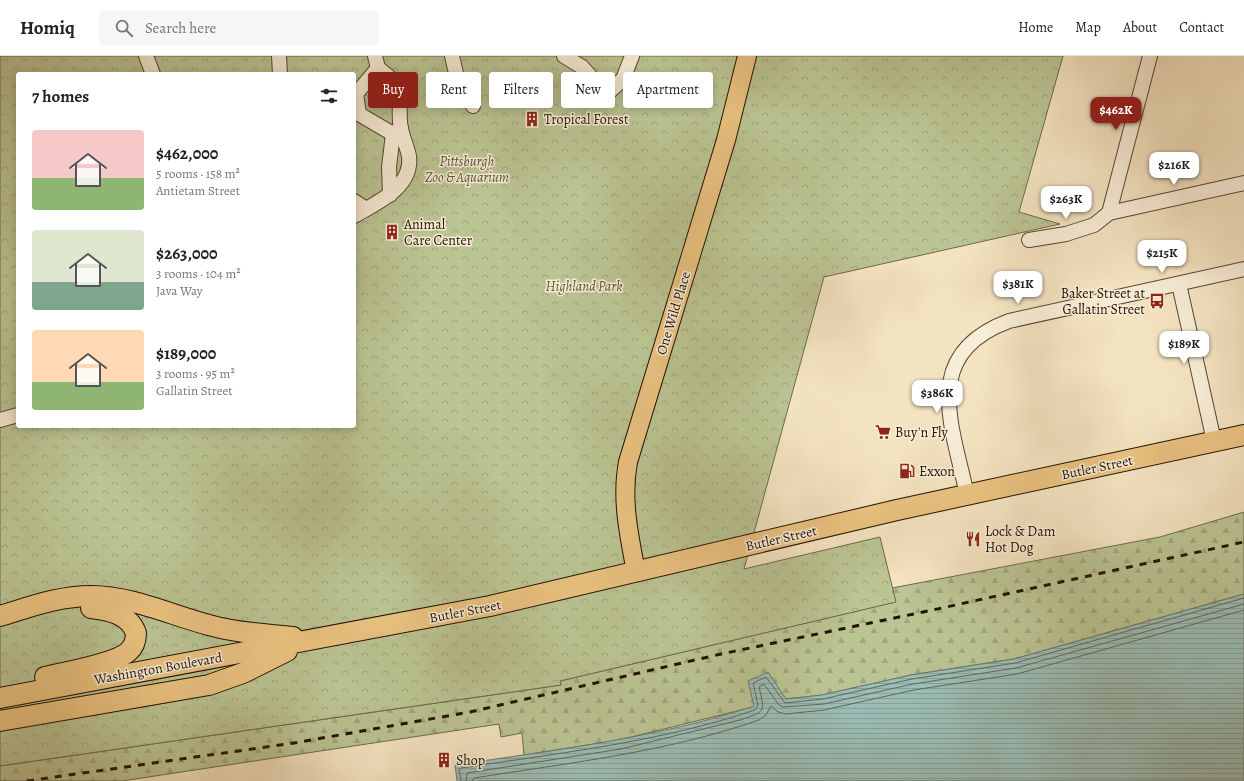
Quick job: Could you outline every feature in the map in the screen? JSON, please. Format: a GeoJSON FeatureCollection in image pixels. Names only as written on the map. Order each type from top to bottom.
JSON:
{"type":"FeatureCollection","features":[{"type":"Feature","properties":{"kind":"highway","name":"Butler Street"},"geometry":{"type":"LineString","coordinates":[[317,639],[490,606],[967,495],[1244,434]]}},
{"type":"Feature","properties":{"kind":"highway"},"geometry":{"type":"LineString","coordinates":[[0,616],[51,601],[79,596],[103,596],[126,601],[228,630],[317,639]]}},
{"type":"Feature","properties":{"kind":"highway"},"geometry":{"type":"LineString","coordinates":[[0,629],[54,613],[92,608],[111,611],[124,617],[133,625],[136,637],[133,647],[128,652],[111,660],[0,688]]}},
{"type":"Feature","properties":{"kind":"highway"},"geometry":{"type":"LineString","coordinates":[[0,721],[209,685],[237,675],[317,639]]}},
{"type":"Feature","properties":{"kind":"highway","name":"Washington Boulevard"},"geometry":{"type":"LineString","coordinates":[[0,698],[317,639]]}},
{"type":"Feature","properties":{"kind":"main road","name":"One Wild Place"},"geometry":{"type":"LineString","coordinates":[[636,572],[625,502],[624,488],[628,462],[726,140],[747,56]]}},
{"type":"Feature","properties":{"kind":"street"},"geometry":{"type":"LineString","coordinates":[[146,56],[152,72]]}},
{"type":"Feature","properties":{"kind":"street"},"geometry":{"type":"LineString","coordinates":[[279,56],[280,72]]}},
{"type":"Feature","properties":{"kind":"street"},"geometry":{"type":"LineString","coordinates":[[452,56],[456,72]]}},
{"type":"Feature","properties":{"kind":"street"},"geometry":{"type":"LineString","coordinates":[[564,56],[582,67],[599,86],[610,91],[623,79],[632,56]]}},
{"type":"Feature","properties":{"kind":"street"},"geometry":{"type":"LineString","coordinates":[[1109,213],[1150,56]]}},
{"type":"Feature","properties":{"kind":"street"},"geometry":{"type":"LineString","coordinates":[[358,209],[390,195],[399,187],[406,172],[409,157],[397,131],[400,86],[376,62],[356,94],[359,114],[397,131]]}},
{"type":"Feature","properties":{"kind":"street"},"geometry":{"type":"LineString","coordinates":[[1029,240],[1066,234],[1094,225],[1109,213],[1244,183]]}},
{"type":"Feature","properties":{"kind":"street"},"geometry":{"type":"LineString","coordinates":[[967,495],[950,416],[948,388],[955,364],[969,345],[989,330],[1009,321],[1244,269]]}},
{"type":"Feature","properties":{"kind":"street"},"geometry":{"type":"LineString","coordinates":[[1179,284],[1214,441]]}},
{"type":"Feature","properties":{"kind":"street"},"geometry":{"type":"LineString","coordinates":[[0,420],[16,416]]}},
{"type":"Feature","properties":{"kind":"green space","name":"Highland Park"},"geometry":{"type":"Polygon","coordinates":[[[0,56],[1063,56],[1019,212],[1060,224],[824,277],[744,569],[880,537],[896,602],[560,681],[561,685],[0,766],[0,56]]]}},
{"type":"Feature","properties":{"kind":"green space"},"geometry":{"type":"Polygon","coordinates":[[[1244,512],[1244,594],[1014,659],[911,675],[822,695],[786,699],[619,740],[524,755],[522,733],[501,737],[499,724],[122,781],[0,781],[0,766],[561,685],[560,681],[895,602],[892,588],[1160,537],[1244,512]]]}},
{"type":"Feature","properties":{"kind":"water"},"geometry":{"type":"Polygon","coordinates":[[[1244,594],[1244,781],[457,781],[455,765],[643,735],[680,727],[754,706],[748,681],[768,672],[786,699],[822,695],[911,675],[1014,659],[1244,594]]]}},
{"type":"Feature","properties":{"kind":"railway"},"geometry":{"type":"LineString","coordinates":[[27,781],[294,743],[470,712],[721,654],[928,611],[1244,542]]}},
{"type":"Feature","properties":{"kind":"place","name":"Tropical Forest"},"geometry":{"type":"Point","coordinates":[532,119]}},
{"type":"Feature","properties":{"kind":"place","name":"Animal Care Center"},"geometry":{"type":"Point","coordinates":[392,232]}},
{"type":"Feature","properties":{"kind":"place","name":"Baker Street at Gallatin Street"},"geometry":{"type":"Point","coordinates":[1157,301]}},
{"type":"Feature","properties":{"kind":"place","name":"Buy'n Fly"},"geometry":{"type":"Point","coordinates":[883,432]}},
{"type":"Feature","properties":{"kind":"place","name":"Exxon"},"geometry":{"type":"Point","coordinates":[907,471]}},
{"type":"Feature","properties":{"kind":"place","name":"Lock & Dam Hot Dog"},"geometry":{"type":"Point","coordinates":[973,539]}},
{"type":"Feature","properties":{"kind":"place","name":"Shop"},"geometry":{"type":"Point","coordinates":[444,760]}},
{"type":"Feature","properties":{"kind":"park label","name":"Pittsburgh Zoo & Aquarium"},"geometry":{"type":"Point","coordinates":[467,170]}}]}
